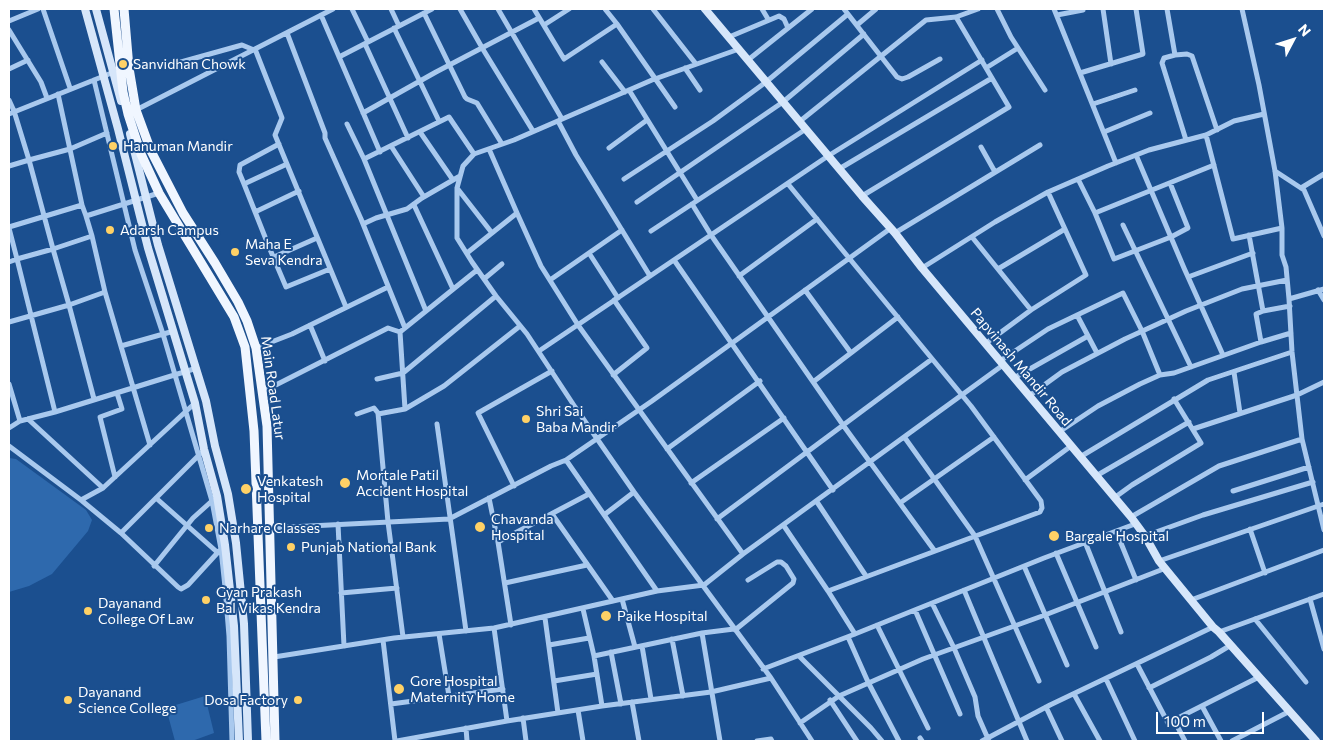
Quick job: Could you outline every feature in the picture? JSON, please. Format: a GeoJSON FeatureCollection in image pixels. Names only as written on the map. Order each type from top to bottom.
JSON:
{"type":"FeatureCollection","features":[{"type":"Feature","properties":{"kind":"main road","name":"Main Road Latur"},"geometry":{"type":"LineString","coordinates":[[114,9],[121,70],[141,154],[159,193],[234,317],[246,348],[254,431],[266,741]]}},
{"type":"Feature","properties":{"kind":"main road","name":"Main Road Latur"},"geometry":{"type":"LineString","coordinates":[[121,70],[124,9]]}},
{"type":"Feature","properties":{"kind":"main road","name":"Main Road Latur"},"geometry":{"type":"LineString","coordinates":[[130,113],[168,187],[238,302],[256,348],[266,426],[275,741]]}},
{"type":"Feature","properties":{"kind":"street"},"geometry":{"type":"LineString","coordinates":[[9,21],[38,9]]}},
{"type":"Feature","properties":{"kind":"street"},"geometry":{"type":"LineString","coordinates":[[43,9],[70,88]]}},
{"type":"Feature","properties":{"kind":"street"},"geometry":{"type":"LineString","coordinates":[[85,9],[148,248],[195,403],[202,452],[214,499],[234,640],[239,741]]}},
{"type":"Feature","properties":{"kind":"street"},"geometry":{"type":"LineString","coordinates":[[96,9],[121,70],[146,198],[158,245],[197,368],[228,494],[236,543],[245,640],[248,741]]}},
{"type":"Feature","properties":{"kind":"street"},"geometry":{"type":"LineString","coordinates":[[115,120],[333,9]]}},
{"type":"Feature","properties":{"kind":"street"},"geometry":{"type":"LineString","coordinates":[[352,9],[408,138]]}},
{"type":"Feature","properties":{"kind":"street"},"geometry":{"type":"LineString","coordinates":[[391,9],[419,81],[439,121]]}},
{"type":"Feature","properties":{"kind":"street"},"geometry":{"type":"LineString","coordinates":[[460,9],[533,131]]}},
{"type":"Feature","properties":{"kind":"street"},"geometry":{"type":"LineString","coordinates":[[498,9],[560,120],[576,155],[650,276]]}},
{"type":"Feature","properties":{"kind":"street"},"geometry":{"type":"LineString","coordinates":[[534,9],[564,60],[617,24]]}},
{"type":"Feature","properties":{"kind":"street"},"geometry":{"type":"LineString","coordinates":[[544,25],[569,9]]}},
{"type":"Feature","properties":{"kind":"street"},"geometry":{"type":"LineString","coordinates":[[605,9],[675,106]]}},
{"type":"Feature","properties":{"kind":"street"},"geometry":{"type":"LineString","coordinates":[[654,9],[696,64]]}},
{"type":"Feature","properties":{"kind":"street","name":"Papvinash Mandir Road"},"geometry":{"type":"LineString","coordinates":[[705,9],[893,231],[1133,520],[1145,536],[1159,561],[1216,630],[1316,741]]}},
{"type":"Feature","properties":{"kind":"street"},"geometry":{"type":"LineString","coordinates":[[762,9],[768,20]]}},
{"type":"Feature","properties":{"kind":"street"},"geometry":{"type":"LineString","coordinates":[[748,60],[812,9]]}},
{"type":"Feature","properties":{"kind":"street"},"geometry":{"type":"LineString","coordinates":[[844,9],[897,77],[902,79],[940,59]]}},
{"type":"Feature","properties":{"kind":"street"},"geometry":{"type":"LineString","coordinates":[[857,25],[876,9]]}},
{"type":"Feature","properties":{"kind":"street"},"geometry":{"type":"LineString","coordinates":[[799,122],[880,55],[926,20],[956,17],[978,9]]}},
{"type":"Feature","properties":{"kind":"street"},"geometry":{"type":"LineString","coordinates":[[996,9],[1045,90]]}},
{"type":"Feature","properties":{"kind":"street"},"geometry":{"type":"LineString","coordinates":[[1054,9],[1116,163]]}},
{"type":"Feature","properties":{"kind":"street"},"geometry":{"type":"LineString","coordinates":[[1103,9],[1111,64]]}},
{"type":"Feature","properties":{"kind":"street"},"geometry":{"type":"LineString","coordinates":[[1080,73],[1143,54],[1136,9]]}},
{"type":"Feature","properties":{"kind":"street"},"geometry":{"type":"LineString","coordinates":[[1167,9],[1175,55]]}},
{"type":"Feature","properties":{"kind":"street"},"geometry":{"type":"LineString","coordinates":[[1242,9],[1260,85],[1275,171],[1302,439],[1312,482],[1321,505],[1324,530]]}},
{"type":"Feature","properties":{"kind":"street"},"geometry":{"type":"LineString","coordinates":[[1057,15],[1083,10]]}},
{"type":"Feature","properties":{"kind":"street"},"geometry":{"type":"LineString","coordinates":[[339,57],[427,11],[449,65],[465,97],[467,100],[477,103],[502,144]]}},
{"type":"Feature","properties":{"kind":"street"},"geometry":{"type":"LineString","coordinates":[[624,179],[766,82],[848,14]]}},
{"type":"Feature","properties":{"kind":"street"},"geometry":{"type":"LineString","coordinates":[[321,15],[380,152]]}},
{"type":"Feature","properties":{"kind":"street"},"geometry":{"type":"LineString","coordinates":[[729,37],[779,16],[784,19],[788,28]]}},
{"type":"Feature","properties":{"kind":"street"},"geometry":{"type":"LineString","coordinates":[[862,196],[1009,107],[956,17]]}},
{"type":"Feature","properties":{"kind":"street"},"geometry":{"type":"LineString","coordinates":[[363,113],[419,81],[539,18]]}},
{"type":"Feature","properties":{"kind":"street"},"geometry":{"type":"LineString","coordinates":[[9,30],[41,82],[47,98]]}},
{"type":"Feature","properties":{"kind":"street"},"geometry":{"type":"LineString","coordinates":[[287,33],[325,133],[325,138],[363,224],[403,330],[405,409]]}},
{"type":"Feature","properties":{"kind":"street"},"geometry":{"type":"LineString","coordinates":[[637,202],[783,102],[864,34]]}},
{"type":"Feature","properties":{"kind":"street"},"geometry":{"type":"LineString","coordinates":[[181,62],[242,45],[255,50],[282,118],[275,135],[346,307]]}},
{"type":"Feature","properties":{"kind":"street"},"geometry":{"type":"LineString","coordinates":[[986,68],[1018,48]]}},
{"type":"Feature","properties":{"kind":"street"},"geometry":{"type":"LineString","coordinates":[[739,49],[655,79],[560,120],[474,154],[463,166],[457,188],[458,238],[466,253],[496,296],[539,351],[634,492],[771,678],[812,741]]}},
{"type":"Feature","properties":{"kind":"street"},"geometry":{"type":"LineString","coordinates":[[1186,140],[1162,63],[1164,58],[1187,54],[1192,56],[1217,130]]}},
{"type":"Feature","properties":{"kind":"street"},"geometry":{"type":"LineString","coordinates":[[9,68],[28,60]]}},
{"type":"Feature","properties":{"kind":"street"},"geometry":{"type":"LineString","coordinates":[[539,351],[828,156],[982,60]]}},
{"type":"Feature","properties":{"kind":"street"},"geometry":{"type":"LineString","coordinates":[[602,62],[627,91],[647,120],[679,172],[711,235],[870,464],[934,550]]}},
{"type":"Feature","properties":{"kind":"street"},"geometry":{"type":"LineString","coordinates":[[685,68],[700,90]]}},
{"type":"Feature","properties":{"kind":"street"},"geometry":{"type":"LineString","coordinates":[[11,112],[121,70]]}},
{"type":"Feature","properties":{"kind":"street"},"geometry":{"type":"LineString","coordinates":[[839,169],[992,78]]}},
{"type":"Feature","properties":{"kind":"street"},"geometry":{"type":"LineString","coordinates":[[94,80],[134,250],[163,334],[185,413],[202,452]]}},
{"type":"Feature","properties":{"kind":"street"},"geometry":{"type":"LineString","coordinates":[[1092,104],[1136,90]]}},
{"type":"Feature","properties":{"kind":"street"},"geometry":{"type":"LineString","coordinates":[[58,94],[82,205],[150,446]]}},
{"type":"Feature","properties":{"kind":"street"},"geometry":{"type":"LineString","coordinates":[[9,100],[11,112],[29,160],[45,216],[94,399]]}},
{"type":"Feature","properties":{"kind":"street"},"geometry":{"type":"LineString","coordinates":[[1104,132],[1150,113]]}},
{"type":"Feature","properties":{"kind":"street"},"geometry":{"type":"LineString","coordinates":[[922,268],[1048,192],[1136,155],[1206,135],[1234,121],[1264,114]]}},
{"type":"Feature","properties":{"kind":"street"},"geometry":{"type":"LineString","coordinates":[[364,159],[449,117],[474,154]]}},
{"type":"Feature","properties":{"kind":"street"},"geometry":{"type":"LineString","coordinates":[[609,148],[647,120]]}},
{"type":"Feature","properties":{"kind":"street"},"geometry":{"type":"LineString","coordinates":[[347,124],[364,159],[426,311]]}},
{"type":"Feature","properties":{"kind":"street"},"geometry":{"type":"LineString","coordinates":[[651,231],[806,129]]}},
{"type":"Feature","properties":{"kind":"street"},"geometry":{"type":"LineString","coordinates":[[420,132],[453,180]]}},
{"type":"Feature","properties":{"kind":"street"},"geometry":{"type":"LineString","coordinates":[[9,166],[70,149],[107,133]]}},
{"type":"Feature","properties":{"kind":"street"},"geometry":{"type":"LineString","coordinates":[[1206,135],[1233,239],[1282,228]]}},
{"type":"Feature","properties":{"kind":"street"},"geometry":{"type":"LineString","coordinates":[[279,144],[240,165],[239,172],[255,212],[286,287],[330,269]]}},
{"type":"Feature","properties":{"kind":"street"},"geometry":{"type":"LineString","coordinates":[[270,528],[449,519],[566,460],[639,410],[850,258],[1040,145]]}},
{"type":"Feature","properties":{"kind":"street"},"geometry":{"type":"LineString","coordinates":[[391,146],[424,197]]}},
{"type":"Feature","properties":{"kind":"street"},"geometry":{"type":"LineString","coordinates":[[981,147],[995,172]]}},
{"type":"Feature","properties":{"kind":"street"},"geometry":{"type":"LineString","coordinates":[[490,149],[541,266],[578,325],[743,554]]}},
{"type":"Feature","properties":{"kind":"street"},"geometry":{"type":"LineString","coordinates":[[1136,155],[1223,355]]}},
{"type":"Feature","properties":{"kind":"street"},"geometry":{"type":"LineString","coordinates":[[244,184],[287,164]]}},
{"type":"Feature","properties":{"kind":"street"},"geometry":{"type":"LineString","coordinates":[[1095,213],[1214,165]]}},
{"type":"Feature","properties":{"kind":"street"},"geometry":{"type":"LineString","coordinates":[[1275,171],[1304,190],[1324,236]]}},
{"type":"Feature","properties":{"kind":"street"},"geometry":{"type":"LineString","coordinates":[[1301,188],[1324,174]]}},
{"type":"Feature","properties":{"kind":"street"},"geometry":{"type":"LineString","coordinates":[[363,224],[407,209],[460,176]]}},
{"type":"Feature","properties":{"kind":"street"},"geometry":{"type":"LineString","coordinates":[[1078,179],[1095,213],[1114,259],[1171,237],[1188,228],[1170,183]]}},
{"type":"Feature","properties":{"kind":"street"},"geometry":{"type":"LineString","coordinates":[[788,184],[963,396],[1040,501],[1042,508],[1040,512],[828,591]]}},
{"type":"Feature","properties":{"kind":"street"},"geometry":{"type":"LineString","coordinates":[[457,188],[492,233]]}},
{"type":"Feature","properties":{"kind":"street"},"geometry":{"type":"LineString","coordinates":[[255,212],[299,191]]}},
{"type":"Feature","properties":{"kind":"street"},"geometry":{"type":"LineString","coordinates":[[986,344],[1031,310],[1086,275],[1048,192]]}},
{"type":"Feature","properties":{"kind":"street"},"geometry":{"type":"LineString","coordinates":[[86,216],[159,193]]}},
{"type":"Feature","properties":{"kind":"street"},"geometry":{"type":"LineString","coordinates":[[55,412],[9,228],[82,205]]}},
{"type":"Feature","properties":{"kind":"street"},"geometry":{"type":"LineString","coordinates":[[414,205],[453,289]]}},
{"type":"Feature","properties":{"kind":"street"},"geometry":{"type":"LineString","coordinates":[[466,253],[517,213]]}},
{"type":"Feature","properties":{"kind":"street"},"geometry":{"type":"LineString","coordinates":[[740,276],[817,219]]}},
{"type":"Feature","properties":{"kind":"street"},"geometry":{"type":"LineString","coordinates":[[1123,225],[1191,367]]}},
{"type":"Feature","properties":{"kind":"street"},"geometry":{"type":"LineString","coordinates":[[998,270],[1065,229]]}},
{"type":"Feature","properties":{"kind":"street"},"geometry":{"type":"LineString","coordinates":[[550,280],[622,230]]}},
{"type":"Feature","properties":{"kind":"street"},"geometry":{"type":"LineString","coordinates":[[1250,235],[1262,311]]}},
{"type":"Feature","properties":{"kind":"street"},"geometry":{"type":"LineString","coordinates":[[9,262],[92,236]]}},
{"type":"Feature","properties":{"kind":"street"},"geometry":{"type":"LineString","coordinates":[[972,237],[1031,310]]}},
{"type":"Feature","properties":{"kind":"street"},"geometry":{"type":"LineString","coordinates":[[274,257],[317,238]]}},
{"type":"Feature","properties":{"kind":"street"},"geometry":{"type":"LineString","coordinates":[[589,253],[647,348],[613,374]]}},
{"type":"Feature","properties":{"kind":"street"},"geometry":{"type":"LineString","coordinates":[[1188,277],[1253,253]]}},
{"type":"Feature","properties":{"kind":"street"},"geometry":{"type":"LineString","coordinates":[[674,260],[833,490]]}},
{"type":"Feature","properties":{"kind":"street"},"geometry":{"type":"LineString","coordinates":[[484,279],[502,264]]}},
{"type":"Feature","properties":{"kind":"street"},"geometry":{"type":"LineString","coordinates":[[262,392],[388,328],[403,330],[478,270]]}},
{"type":"Feature","properties":{"kind":"street"},"geometry":{"type":"LineString","coordinates":[[1029,396],[1062,372],[1168,319],[1242,289],[1287,280]]}},
{"type":"Feature","properties":{"kind":"street"},"geometry":{"type":"LineString","coordinates":[[256,348],[292,334],[388,287]]}},
{"type":"Feature","properties":{"kind":"street"},"geometry":{"type":"LineString","coordinates":[[805,290],[851,353]]}},
{"type":"Feature","properties":{"kind":"street"},"geometry":{"type":"LineString","coordinates":[[1289,299],[1321,290],[1324,300]]}},
{"type":"Feature","properties":{"kind":"street"},"geometry":{"type":"LineString","coordinates":[[9,322],[105,292]]}},
{"type":"Feature","properties":{"kind":"street"},"geometry":{"type":"LineString","coordinates":[[274,657],[403,637],[494,628],[545,618],[657,591],[704,585],[743,554],[818,502],[963,396],[1036,336],[1123,293],[1142,331],[1160,375]]}},
{"type":"Feature","properties":{"kind":"street"},"geometry":{"type":"LineString","coordinates":[[377,378],[403,373],[496,296]]}},
{"type":"Feature","properties":{"kind":"street"},"geometry":{"type":"LineString","coordinates":[[1261,342],[1256,314],[1262,311],[1290,306]]}},
{"type":"Feature","properties":{"kind":"street"},"geometry":{"type":"LineString","coordinates":[[1077,315],[1098,353]]}},
{"type":"Feature","properties":{"kind":"street"},"geometry":{"type":"LineString","coordinates":[[813,382],[898,317]]}},
{"type":"Feature","properties":{"kind":"street"},"geometry":{"type":"LineString","coordinates":[[310,325],[325,361]]}},
{"type":"Feature","properties":{"kind":"street"},"geometry":{"type":"LineString","coordinates":[[378,414],[405,409],[444,386],[520,326]]}},
{"type":"Feature","properties":{"kind":"street"},"geometry":{"type":"LineString","coordinates":[[121,346],[174,331]]}},
{"type":"Feature","properties":{"kind":"street"},"geometry":{"type":"LineString","coordinates":[[1059,432],[1098,406],[1160,375],[1174,373],[1291,333]]}},
{"type":"Feature","properties":{"kind":"street"},"geometry":{"type":"LineString","coordinates":[[1014,378],[1088,336]]}},
{"type":"Feature","properties":{"kind":"street"},"geometry":{"type":"LineString","coordinates":[[1080,457],[1208,380],[1292,352]]}},
{"type":"Feature","properties":{"kind":"street"},"geometry":{"type":"LineString","coordinates":[[717,519],[932,359]]}},
{"type":"Feature","properties":{"kind":"street"},"geometry":{"type":"LineString","coordinates":[[9,428],[20,421],[197,368]]}},
{"type":"Feature","properties":{"kind":"street"},"geometry":{"type":"LineString","coordinates":[[514,486],[478,413],[552,371]]}},
{"type":"Feature","properties":{"kind":"street"},"geometry":{"type":"LineString","coordinates":[[1234,372],[1240,412]]}},
{"type":"Feature","properties":{"kind":"street"},"geometry":{"type":"LineString","coordinates":[[667,449],[760,382]]}},
{"type":"Feature","properties":{"kind":"street"},"geometry":{"type":"LineString","coordinates":[[1192,429],[1297,395],[1324,382]]}},
{"type":"Feature","properties":{"kind":"street"},"geometry":{"type":"LineString","coordinates":[[9,384],[20,421]]}},
{"type":"Feature","properties":{"kind":"street"},"geometry":{"type":"LineString","coordinates":[[115,477],[100,417],[122,410],[116,393]]}},
{"type":"Feature","properties":{"kind":"street"},"geometry":{"type":"LineString","coordinates":[[1114,498],[1201,443],[1174,399]]}},
{"type":"Feature","properties":{"kind":"street"},"geometry":{"type":"LineString","coordinates":[[81,500],[103,488],[195,403]]}},
{"type":"Feature","properties":{"kind":"street"},"geometry":{"type":"LineString","coordinates":[[356,414],[374,408],[378,414],[388,522],[403,637]]}},
{"type":"Feature","properties":{"kind":"street"},"geometry":{"type":"LineString","coordinates":[[691,483],[784,418]]}},
{"type":"Feature","properties":{"kind":"street"},"geometry":{"type":"LineString","coordinates":[[28,419],[103,488]]}},
{"type":"Feature","properties":{"kind":"street"},"geometry":{"type":"LineString","coordinates":[[1096,476],[1188,422]]}},
{"type":"Feature","properties":{"kind":"street"},"geometry":{"type":"LineString","coordinates":[[436,424],[466,631]]}},
{"type":"Feature","properties":{"kind":"street"},"geometry":{"type":"LineString","coordinates":[[900,503],[994,437]]}},
{"type":"Feature","properties":{"kind":"street"},"geometry":{"type":"LineString","coordinates":[[904,438],[975,536],[1038,681]]}},
{"type":"Feature","properties":{"kind":"street"},"geometry":{"type":"LineString","coordinates":[[763,669],[1116,531],[1219,466],[1234,459],[1302,439]]}},
{"type":"Feature","properties":{"kind":"street"},"geometry":{"type":"LineString","coordinates":[[9,446],[81,500],[121,533],[154,566],[181,589],[188,585],[221,549]]}},
{"type":"Feature","properties":{"kind":"street"},"geometry":{"type":"LineString","coordinates":[[1025,480],[1071,446]]}},
{"type":"Feature","properties":{"kind":"street"},"geometry":{"type":"LineString","coordinates":[[121,533],[202,452]]}},
{"type":"Feature","properties":{"kind":"street"},"geometry":{"type":"LineString","coordinates":[[566,460],[657,591]]}},
{"type":"Feature","properties":{"kind":"street"},"geometry":{"type":"LineString","coordinates":[[1233,491],[1309,467]]}},
{"type":"Feature","properties":{"kind":"street"},"geometry":{"type":"LineString","coordinates":[[1145,536],[1203,515],[1312,482]]}},
{"type":"Feature","properties":{"kind":"street"},"geometry":{"type":"LineString","coordinates":[[604,515],[634,492]]}},
{"type":"Feature","properties":{"kind":"street"},"geometry":{"type":"LineString","coordinates":[[498,542],[589,494]]}},
{"type":"Feature","properties":{"kind":"street"},"geometry":{"type":"LineString","coordinates":[[156,498],[187,525],[221,549],[229,636],[232,741]]}},
{"type":"Feature","properties":{"kind":"street"},"geometry":{"type":"LineString","coordinates":[[489,498],[511,625]]}},
{"type":"Feature","properties":{"kind":"street"},"geometry":{"type":"LineString","coordinates":[[154,566],[187,525],[214,499]]}},
{"type":"Feature","properties":{"kind":"street"},"geometry":{"type":"LineString","coordinates":[[818,502],[866,576]]}},
{"type":"Feature","properties":{"kind":"street"},"geometry":{"type":"LineString","coordinates":[[1159,561],[1321,505]]}},
{"type":"Feature","properties":{"kind":"street"},"geometry":{"type":"LineString","coordinates":[[552,514],[613,601]]}},
{"type":"Feature","properties":{"kind":"street"},"geometry":{"type":"LineString","coordinates":[[338,524],[344,646]]}},
{"type":"Feature","properties":{"kind":"street"},"geometry":{"type":"LineString","coordinates":[[784,526],[855,634]]}},
{"type":"Feature","properties":{"kind":"street"},"geometry":{"type":"LineString","coordinates":[[1250,529],[1265,572]]}},
{"type":"Feature","properties":{"kind":"street"},"geometry":{"type":"LineString","coordinates":[[1116,531],[1136,580]]}},
{"type":"Feature","properties":{"kind":"street"},"geometry":{"type":"LineString","coordinates":[[1085,542],[1121,632]]}},
{"type":"Feature","properties":{"kind":"street"},"geometry":{"type":"LineString","coordinates":[[1191,600],[1324,550]]}},
{"type":"Feature","properties":{"kind":"street"},"geometry":{"type":"LineString","coordinates":[[1056,553],[1096,647]]}},
{"type":"Feature","properties":{"kind":"street"},"geometry":{"type":"LineString","coordinates":[[594,656],[702,633],[734,630],[793,583],[794,579],[786,566],[777,562],[748,580]]}},
{"type":"Feature","properties":{"kind":"street"},"geometry":{"type":"LineString","coordinates":[[505,583],[587,565]]}},
{"type":"Feature","properties":{"kind":"street"},"geometry":{"type":"LineString","coordinates":[[1024,566],[1067,665]]}},
{"type":"Feature","properties":{"kind":"street"},"geometry":{"type":"LineString","coordinates":[[800,723],[830,700],[868,682],[934,655],[1077,603],[1166,568]]}},
{"type":"Feature","properties":{"kind":"street"},"geometry":{"type":"LineString","coordinates":[[341,593],[396,588]]}},
{"type":"Feature","properties":{"kind":"street"},"geometry":{"type":"LineString","coordinates":[[964,590],[1027,741]]}},
{"type":"Feature","properties":{"kind":"street"},"geometry":{"type":"LineString","coordinates":[[982,741],[989,740],[1046,707],[1137,664],[1216,630],[1255,619],[1324,594]]}},
{"type":"Feature","properties":{"kind":"street"},"geometry":{"type":"LineString","coordinates":[[622,599],[635,647]]}},
{"type":"Feature","properties":{"kind":"street"},"geometry":{"type":"LineString","coordinates":[[1310,599],[1324,649]]}},
{"type":"Feature","properties":{"kind":"street"},"geometry":{"type":"LineString","coordinates":[[932,603],[975,697],[978,716],[989,740]]}},
{"type":"Feature","properties":{"kind":"street"},"geometry":{"type":"LineString","coordinates":[[583,609],[594,656],[602,706]]}},
{"type":"Feature","properties":{"kind":"street"},"geometry":{"type":"LineString","coordinates":[[915,610],[960,714]]}},
{"type":"Feature","properties":{"kind":"street"},"geometry":{"type":"LineString","coordinates":[[545,618],[558,713]]}},
{"type":"Feature","properties":{"kind":"street"},"geometry":{"type":"LineString","coordinates":[[1255,619],[1306,682]]}},
{"type":"Feature","properties":{"kind":"street"},"geometry":{"type":"LineString","coordinates":[[877,625],[928,728]]}},
{"type":"Feature","properties":{"kind":"street"},"geometry":{"type":"LineString","coordinates":[[494,628],[507,721]]}},
{"type":"Feature","properties":{"kind":"street"},"geometry":{"type":"LineString","coordinates":[[702,633],[720,741]]}},
{"type":"Feature","properties":{"kind":"street"},"geometry":{"type":"LineString","coordinates":[[439,634],[449,696]]}},
{"type":"Feature","properties":{"kind":"street"},"geometry":{"type":"LineString","coordinates":[[848,636],[868,682],[899,741]]}},
{"type":"Feature","properties":{"kind":"street"},"geometry":{"type":"LineString","coordinates":[[549,645],[589,638]]}},
{"type":"Feature","properties":{"kind":"street"},"geometry":{"type":"LineString","coordinates":[[672,639],[683,696]]}},
{"type":"Feature","properties":{"kind":"street"},"geometry":{"type":"LineString","coordinates":[[234,640],[245,640]]}},
{"type":"Feature","properties":{"kind":"street"},"geometry":{"type":"LineString","coordinates":[[383,640],[396,741],[410,740],[523,718],[711,692],[771,678]]}},
{"type":"Feature","properties":{"kind":"street"},"geometry":{"type":"LineString","coordinates":[[1149,688],[1212,657],[1231,645]]}},
{"type":"Feature","properties":{"kind":"street"},"geometry":{"type":"LineString","coordinates":[[642,646],[651,700]]}},
{"type":"Feature","properties":{"kind":"street"},"geometry":{"type":"LineString","coordinates":[[610,652],[621,704]]}},
{"type":"Feature","properties":{"kind":"street"},"geometry":{"type":"LineString","coordinates":[[798,656],[882,741]]}},
{"type":"Feature","properties":{"kind":"street"},"geometry":{"type":"LineString","coordinates":[[1137,664],[1168,724],[1259,677]]}},
{"type":"Feature","properties":{"kind":"street"},"geometry":{"type":"LineString","coordinates":[[554,681],[597,674]]}},
{"type":"Feature","properties":{"kind":"street"},"geometry":{"type":"LineString","coordinates":[[1106,679],[1135,741]]}},
{"type":"Feature","properties":{"kind":"street"},"geometry":{"type":"LineString","coordinates":[[391,704],[503,689]]}},
{"type":"Feature","properties":{"kind":"street"},"geometry":{"type":"LineString","coordinates":[[1074,694],[1100,741]]}},
{"type":"Feature","properties":{"kind":"street"},"geometry":{"type":"LineString","coordinates":[[830,700],[857,741]]}},
{"type":"Feature","properties":{"kind":"street"},"geometry":{"type":"LineString","coordinates":[[632,702],[639,741]]}},
{"type":"Feature","properties":{"kind":"street"},"geometry":{"type":"LineString","coordinates":[[1202,706],[1221,741]]}},
{"type":"Feature","properties":{"kind":"street"},"geometry":{"type":"LineString","coordinates":[[1046,707],[1062,741]]}},
{"type":"Feature","properties":{"kind":"street"},"geometry":{"type":"LineString","coordinates":[[578,710],[583,741]]}},
{"type":"Feature","properties":{"kind":"street"},"geometry":{"type":"LineString","coordinates":[[1232,741],[1290,711]]}},
{"type":"Feature","properties":{"kind":"street"},"geometry":{"type":"LineString","coordinates":[[523,718],[526,741]]}},
{"type":"Feature","properties":{"kind":"street"},"geometry":{"type":"LineString","coordinates":[[1174,720],[1185,741]]}},
{"type":"Feature","properties":{"kind":"street"},"geometry":{"type":"LineString","coordinates":[[466,728],[467,741]]}},
{"type":"Feature","properties":{"kind":"street"},"geometry":{"type":"LineString","coordinates":[[1244,735],[1246,741]]}},
{"type":"Feature","properties":{"kind":"street"},"geometry":{"type":"LineString","coordinates":[[757,741],[770,739],[772,741]]}},
{"type":"Feature","properties":{"kind":"shaded area"},"geometry":{"type":"Polygon","coordinates":[[[9,458],[16,459],[86,510],[92,520],[88,531],[52,574],[29,586],[9,592],[9,458]]]}},
{"type":"Feature","properties":{"kind":"shaded area"},"geometry":{"type":"Polygon","coordinates":[[[205,696],[214,733],[192,741],[175,741],[166,708],[205,696]]]}},
{"type":"Feature","properties":{"kind":"place","name":"Sanvidhan Chowk"},"geometry":{"type":"Point","coordinates":[123,64]}},
{"type":"Feature","properties":{"kind":"place","name":"Hanuman Mandir"},"geometry":{"type":"Point","coordinates":[113,146]}},
{"type":"Feature","properties":{"kind":"place","name":"Adarsh Campus"},"geometry":{"type":"Point","coordinates":[110,230]}},
{"type":"Feature","properties":{"kind":"place","name":"Maha E Seva Kendra"},"geometry":{"type":"Point","coordinates":[235,252]}},
{"type":"Feature","properties":{"kind":"place","name":"Shri Sai Baba Mandir"},"geometry":{"type":"Point","coordinates":[526,419]}},
{"type":"Feature","properties":{"kind":"place","name":"Mortale Patil Accident Hospital"},"geometry":{"type":"Point","coordinates":[345,483]}},
{"type":"Feature","properties":{"kind":"place","name":"Venkatesh Hospital"},"geometry":{"type":"Point","coordinates":[246,489]}},
{"type":"Feature","properties":{"kind":"place","name":"Chavanda Hospital"},"geometry":{"type":"Point","coordinates":[480,527]}},
{"type":"Feature","properties":{"kind":"place","name":"Narhare Classes"},"geometry":{"type":"Point","coordinates":[209,528]}},
{"type":"Feature","properties":{"kind":"place","name":"Bargale Hospital"},"geometry":{"type":"Point","coordinates":[1054,536]}},
{"type":"Feature","properties":{"kind":"place","name":"Punjab National Bank"},"geometry":{"type":"Point","coordinates":[291,547]}},
{"type":"Feature","properties":{"kind":"place","name":"Gyan Prakash Bal Vikas Kendra"},"geometry":{"type":"Point","coordinates":[206,600]}},
{"type":"Feature","properties":{"kind":"place","name":"Dayanand College Of Law"},"geometry":{"type":"Point","coordinates":[88,611]}},
{"type":"Feature","properties":{"kind":"place","name":"Paike Hospital"},"geometry":{"type":"Point","coordinates":[606,616]}},
{"type":"Feature","properties":{"kind":"place","name":"Gore Hospital Maternity Home"},"geometry":{"type":"Point","coordinates":[399,689]}},
{"type":"Feature","properties":{"kind":"place","name":"Dayanand Science College"},"geometry":{"type":"Point","coordinates":[68,700]}},
{"type":"Feature","properties":{"kind":"place","name":"Dosa Factory"},"geometry":{"type":"Point","coordinates":[298,700]}}]}
